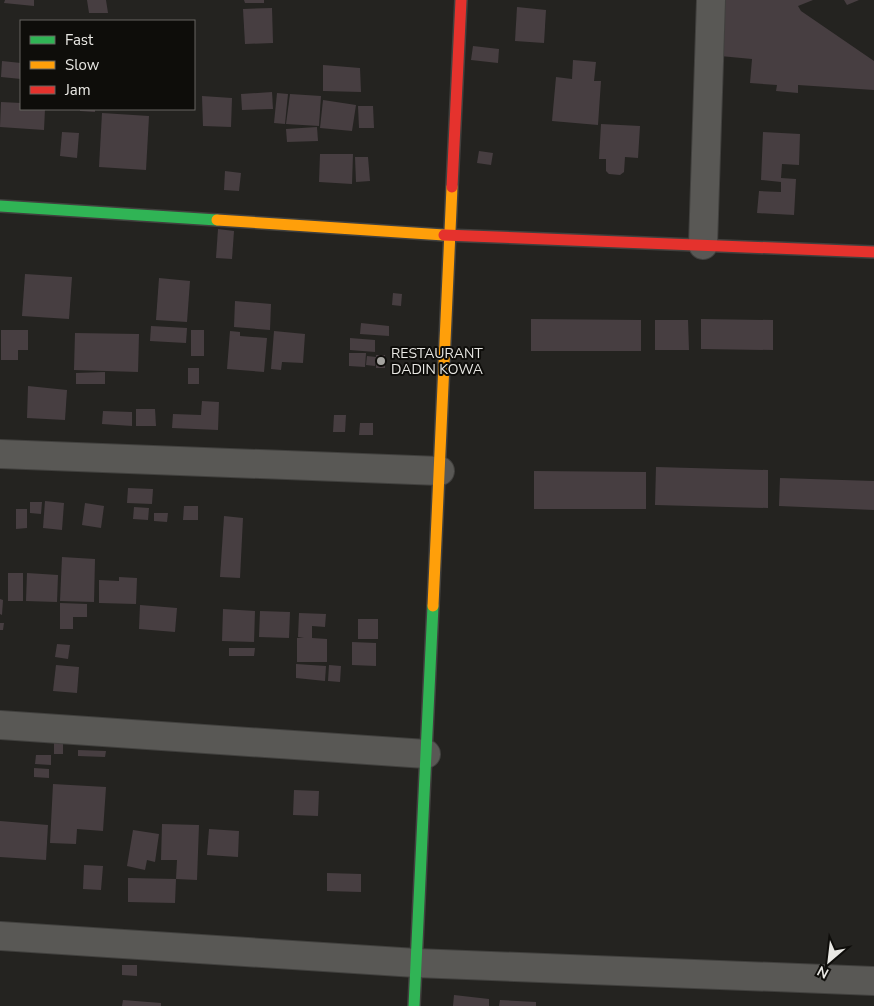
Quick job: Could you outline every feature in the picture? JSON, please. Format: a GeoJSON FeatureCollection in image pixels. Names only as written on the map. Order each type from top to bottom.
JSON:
{"type":"FeatureCollection","features":[{"type":"Feature","properties":{"kind":"street"},"geometry":{"type":"LineString","coordinates":[[414,1006],[461,0]]}},
{"type":"Feature","properties":{"kind":"street"},"geometry":{"type":"LineString","coordinates":[[702,245],[711,0]]}},
{"type":"Feature","properties":{"kind":"street"},"geometry":{"type":"LineString","coordinates":[[0,206],[451,235],[874,252]]}},
{"type":"Feature","properties":{"kind":"street"},"geometry":{"type":"LineString","coordinates":[[0,454],[440,471]]}},
{"type":"Feature","properties":{"kind":"street"},"geometry":{"type":"LineString","coordinates":[[0,725],[426,754]]}},
{"type":"Feature","properties":{"kind":"street"},"geometry":{"type":"LineString","coordinates":[[0,936],[416,963],[874,981]]}},
{"type":"Feature","properties":{"kind":"building"},"geometry":{"type":"Polygon","coordinates":[[[5,0],[34,0],[34,6],[4,3],[5,0]]]}},
{"type":"Feature","properties":{"kind":"building"},"geometry":{"type":"Polygon","coordinates":[[[87,0],[106,0],[108,13],[89,13],[87,0]]]}},
{"type":"Feature","properties":{"kind":"building"},"geometry":{"type":"Polygon","coordinates":[[[244,0],[264,0],[264,3],[245,3],[244,0]]]}},
{"type":"Feature","properties":{"kind":"building"},"geometry":{"type":"Polygon","coordinates":[[[723,0],[813,0],[798,6],[801,11],[874,61],[874,90],[798,85],[798,93],[776,91],[777,85],[750,83],[752,59],[720,56],[723,0]]]}},
{"type":"Feature","properties":{"kind":"building"},"geometry":{"type":"Polygon","coordinates":[[[844,0],[859,0],[847,5],[844,0]]]}},
{"type":"Feature","properties":{"kind":"building"},"geometry":{"type":"Polygon","coordinates":[[[517,7],[546,10],[544,43],[515,41],[517,7]]]}},
{"type":"Feature","properties":{"kind":"building"},"geometry":{"type":"Polygon","coordinates":[[[272,8],[273,43],[245,44],[243,9],[272,8]]]}},
{"type":"Feature","properties":{"kind":"building"},"geometry":{"type":"Polygon","coordinates":[[[473,46],[499,49],[498,63],[471,60],[473,46]]]}},
{"type":"Feature","properties":{"kind":"building"},"geometry":{"type":"Polygon","coordinates":[[[573,60],[596,62],[594,81],[601,81],[598,125],[552,121],[556,77],[572,79],[573,60]]]}},
{"type":"Feature","properties":{"kind":"building"},"geometry":{"type":"Polygon","coordinates":[[[2,61],[20,63],[20,79],[1,77],[2,61]]]}},
{"type":"Feature","properties":{"kind":"building"},"geometry":{"type":"Polygon","coordinates":[[[323,65],[360,68],[361,92],[323,91],[323,65]]]}},
{"type":"Feature","properties":{"kind":"building"},"geometry":{"type":"Polygon","coordinates":[[[272,92],[273,109],[242,110],[241,94],[272,92]]]}},
{"type":"Feature","properties":{"kind":"building"},"geometry":{"type":"Polygon","coordinates":[[[277,93],[288,94],[285,124],[274,123],[277,93]]]}},
{"type":"Feature","properties":{"kind":"building"},"geometry":{"type":"Polygon","coordinates":[[[290,94],[321,96],[319,126],[286,124],[290,94]]]}},
{"type":"Feature","properties":{"kind":"building"},"geometry":{"type":"Polygon","coordinates":[[[202,96],[232,98],[231,127],[203,126],[202,96]]]}},
{"type":"Feature","properties":{"kind":"building"},"geometry":{"type":"Polygon","coordinates":[[[323,100],[356,105],[352,131],[320,128],[323,100]]]}},
{"type":"Feature","properties":{"kind":"building"},"geometry":{"type":"Polygon","coordinates":[[[1,102],[20,103],[20,110],[45,110],[44,130],[0,127],[1,102]]]}},
{"type":"Feature","properties":{"kind":"building"},"geometry":{"type":"Polygon","coordinates":[[[358,106],[373,106],[374,128],[359,128],[358,106]]]}},
{"type":"Feature","properties":{"kind":"building"},"geometry":{"type":"Polygon","coordinates":[[[95,110],[95,112],[80,111],[95,110]]]}},
{"type":"Feature","properties":{"kind":"building"},"geometry":{"type":"Polygon","coordinates":[[[102,113],[149,116],[146,170],[99,167],[102,113]]]}},
{"type":"Feature","properties":{"kind":"building"},"geometry":{"type":"Polygon","coordinates":[[[601,124],[640,126],[638,158],[625,157],[624,172],[620,175],[609,174],[606,171],[606,159],[599,159],[601,124]]]}},
{"type":"Feature","properties":{"kind":"building"},"geometry":{"type":"Polygon","coordinates":[[[317,127],[318,141],[287,142],[286,129],[317,127]]]}},
{"type":"Feature","properties":{"kind":"building"},"geometry":{"type":"Polygon","coordinates":[[[62,132],[79,133],[77,158],[60,156],[62,132]]]}},
{"type":"Feature","properties":{"kind":"building"},"geometry":{"type":"Polygon","coordinates":[[[763,132],[800,134],[799,165],[782,164],[781,178],[796,179],[794,215],[757,213],[759,191],[781,192],[781,182],[761,180],[763,132]]]}},
{"type":"Feature","properties":{"kind":"building"},"geometry":{"type":"Polygon","coordinates":[[[479,151],[493,153],[491,165],[477,163],[479,151]]]}},
{"type":"Feature","properties":{"kind":"building"},"geometry":{"type":"Polygon","coordinates":[[[320,154],[353,154],[352,184],[319,182],[320,154]]]}},
{"type":"Feature","properties":{"kind":"building"},"geometry":{"type":"Polygon","coordinates":[[[355,157],[368,157],[370,181],[356,182],[355,157]]]}},
{"type":"Feature","properties":{"kind":"building"},"geometry":{"type":"Polygon","coordinates":[[[225,171],[241,173],[239,191],[224,190],[225,171]]]}},
{"type":"Feature","properties":{"kind":"building"},"geometry":{"type":"Polygon","coordinates":[[[218,229],[234,231],[232,259],[216,258],[218,229]]]}},
{"type":"Feature","properties":{"kind":"building"},"geometry":{"type":"Polygon","coordinates":[[[25,274],[72,277],[69,319],[22,316],[25,274]]]}},
{"type":"Feature","properties":{"kind":"building"},"geometry":{"type":"Polygon","coordinates":[[[159,278],[190,281],[187,322],[156,320],[159,278]]]}},
{"type":"Feature","properties":{"kind":"building"},"geometry":{"type":"Polygon","coordinates":[[[393,293],[402,294],[401,306],[392,305],[393,293]]]}},
{"type":"Feature","properties":{"kind":"building"},"geometry":{"type":"Polygon","coordinates":[[[235,301],[271,304],[270,330],[234,327],[235,301]]]}},
{"type":"Feature","properties":{"kind":"building"},"geometry":{"type":"Polygon","coordinates":[[[531,319],[641,320],[641,351],[531,351],[531,319]]]}},
{"type":"Feature","properties":{"kind":"building"},"geometry":{"type":"Polygon","coordinates":[[[701,319],[773,320],[773,350],[701,349],[701,319]]]}},
{"type":"Feature","properties":{"kind":"building"},"geometry":{"type":"Polygon","coordinates":[[[655,320],[688,320],[689,350],[655,350],[655,320]]]}},
{"type":"Feature","properties":{"kind":"building"},"geometry":{"type":"Polygon","coordinates":[[[361,323],[389,326],[389,336],[360,334],[361,323]]]}},
{"type":"Feature","properties":{"kind":"building"},"geometry":{"type":"Polygon","coordinates":[[[151,326],[187,328],[186,343],[150,341],[151,326]]]}},
{"type":"Feature","properties":{"kind":"building"},"geometry":{"type":"Polygon","coordinates":[[[1,330],[28,330],[28,350],[18,350],[18,360],[1,360],[1,330]]]}},
{"type":"Feature","properties":{"kind":"building"},"geometry":{"type":"Polygon","coordinates":[[[191,330],[204,330],[204,356],[191,356],[191,330]]]}},
{"type":"Feature","properties":{"kind":"building"},"geometry":{"type":"Polygon","coordinates":[[[230,331],[240,332],[240,336],[267,338],[264,372],[227,369],[230,331]]]}},
{"type":"Feature","properties":{"kind":"building"},"geometry":{"type":"Polygon","coordinates":[[[274,331],[305,334],[303,363],[282,362],[281,370],[271,369],[274,331]]]}},
{"type":"Feature","properties":{"kind":"building"},"geometry":{"type":"Polygon","coordinates":[[[75,333],[139,334],[138,372],[74,370],[75,333]]]}},
{"type":"Feature","properties":{"kind":"building"},"geometry":{"type":"Polygon","coordinates":[[[350,338],[375,340],[375,352],[350,350],[350,338]]]}},
{"type":"Feature","properties":{"kind":"building"},"geometry":{"type":"Polygon","coordinates":[[[349,353],[366,353],[365,367],[349,366],[349,353]]]}},
{"type":"Feature","properties":{"kind":"building","name":"RESTAURANT DADIN KOWA"},"geometry":{"type":"Polygon","coordinates":[[[376,355],[385,355],[385,368],[376,368],[376,355]]]}},
{"type":"Feature","properties":{"kind":"building"},"geometry":{"type":"Polygon","coordinates":[[[367,356],[376,357],[375,366],[366,365],[367,356]]]}},
{"type":"Feature","properties":{"kind":"building"},"geometry":{"type":"Polygon","coordinates":[[[188,368],[199,368],[199,384],[188,384],[188,368]]]}},
{"type":"Feature","properties":{"kind":"building"},"geometry":{"type":"Polygon","coordinates":[[[105,372],[105,384],[76,384],[76,373],[105,372]]]}},
{"type":"Feature","properties":{"kind":"building"},"geometry":{"type":"Polygon","coordinates":[[[28,386],[67,390],[65,420],[27,418],[28,386]]]}},
{"type":"Feature","properties":{"kind":"building"},"geometry":{"type":"Polygon","coordinates":[[[202,401],[219,402],[218,430],[172,428],[173,414],[201,415],[202,401]]]}},
{"type":"Feature","properties":{"kind":"building"},"geometry":{"type":"Polygon","coordinates":[[[136,409],[155,409],[156,426],[136,426],[136,409]]]}},
{"type":"Feature","properties":{"kind":"building"},"geometry":{"type":"Polygon","coordinates":[[[103,411],[132,412],[132,426],[102,424],[103,411]]]}},
{"type":"Feature","properties":{"kind":"building"},"geometry":{"type":"Polygon","coordinates":[[[334,415],[346,415],[345,432],[333,432],[334,415]]]}},
{"type":"Feature","properties":{"kind":"building"},"geometry":{"type":"Polygon","coordinates":[[[360,423],[373,423],[373,435],[359,435],[360,423]]]}},
{"type":"Feature","properties":{"kind":"building"},"geometry":{"type":"Polygon","coordinates":[[[656,467],[768,470],[768,508],[655,505],[656,467]]]}},
{"type":"Feature","properties":{"kind":"building"},"geometry":{"type":"Polygon","coordinates":[[[534,471],[646,472],[646,509],[534,509],[534,471]]]}},
{"type":"Feature","properties":{"kind":"building"},"geometry":{"type":"Polygon","coordinates":[[[780,478],[874,481],[874,510],[779,506],[780,478]]]}},
{"type":"Feature","properties":{"kind":"building"},"geometry":{"type":"Polygon","coordinates":[[[128,488],[153,489],[152,504],[127,503],[128,488]]]}},
{"type":"Feature","properties":{"kind":"building"},"geometry":{"type":"Polygon","coordinates":[[[45,501],[64,503],[62,530],[43,528],[45,501]]]}},
{"type":"Feature","properties":{"kind":"building"},"geometry":{"type":"Polygon","coordinates":[[[30,502],[42,502],[41,514],[30,513],[30,502]]]}},
{"type":"Feature","properties":{"kind":"building"},"geometry":{"type":"Polygon","coordinates":[[[85,503],[104,506],[101,528],[82,525],[85,503]]]}},
{"type":"Feature","properties":{"kind":"building"},"geometry":{"type":"Polygon","coordinates":[[[184,506],[198,506],[198,520],[183,520],[184,506]]]}},
{"type":"Feature","properties":{"kind":"building"},"geometry":{"type":"Polygon","coordinates":[[[134,507],[149,508],[148,520],[133,519],[134,507]]]}},
{"type":"Feature","properties":{"kind":"building"},"geometry":{"type":"Polygon","coordinates":[[[16,509],[27,509],[27,528],[16,529],[16,509]]]}},
{"type":"Feature","properties":{"kind":"building"},"geometry":{"type":"Polygon","coordinates":[[[154,513],[168,513],[167,522],[154,521],[154,513]]]}},
{"type":"Feature","properties":{"kind":"building"},"geometry":{"type":"Polygon","coordinates":[[[224,516],[243,518],[240,578],[220,577],[224,516]]]}},
{"type":"Feature","properties":{"kind":"building"},"geometry":{"type":"Polygon","coordinates":[[[62,557],[95,559],[94,602],[60,601],[62,557]]]}},
{"type":"Feature","properties":{"kind":"building"},"geometry":{"type":"Polygon","coordinates":[[[8,573],[23,573],[23,601],[8,601],[8,573]]]}},
{"type":"Feature","properties":{"kind":"building"},"geometry":{"type":"Polygon","coordinates":[[[27,573],[58,575],[57,602],[26,601],[27,573]]]}},
{"type":"Feature","properties":{"kind":"building"},"geometry":{"type":"Polygon","coordinates":[[[119,577],[137,578],[136,604],[99,603],[99,580],[119,581],[119,577]]]}},
{"type":"Feature","properties":{"kind":"building"},"geometry":{"type":"Polygon","coordinates":[[[0,599],[3,600],[2,615],[0,614],[0,599]]]}},
{"type":"Feature","properties":{"kind":"building"},"geometry":{"type":"Polygon","coordinates":[[[60,603],[87,604],[87,617],[73,617],[73,629],[60,629],[60,603]]]}},
{"type":"Feature","properties":{"kind":"building"},"geometry":{"type":"Polygon","coordinates":[[[140,605],[177,608],[175,632],[139,629],[140,605]]]}},
{"type":"Feature","properties":{"kind":"building"},"geometry":{"type":"Polygon","coordinates":[[[223,609],[255,611],[254,642],[222,641],[223,609]]]}},
{"type":"Feature","properties":{"kind":"building"},"geometry":{"type":"Polygon","coordinates":[[[260,611],[290,612],[289,638],[259,637],[260,611]]]}},
{"type":"Feature","properties":{"kind":"building"},"geometry":{"type":"Polygon","coordinates":[[[299,613],[326,614],[325,627],[312,626],[312,638],[327,639],[327,662],[297,662],[297,638],[304,638],[298,637],[299,613]]]}},
{"type":"Feature","properties":{"kind":"building"},"geometry":{"type":"Polygon","coordinates":[[[358,619],[378,619],[378,639],[358,639],[358,619]]]}},
{"type":"Feature","properties":{"kind":"building"},"geometry":{"type":"Polygon","coordinates":[[[0,623],[4,623],[3,630],[0,630],[0,623]]]}},
{"type":"Feature","properties":{"kind":"building"},"geometry":{"type":"Polygon","coordinates":[[[352,642],[376,643],[376,666],[352,665],[352,642]]]}},
{"type":"Feature","properties":{"kind":"building"},"geometry":{"type":"Polygon","coordinates":[[[57,644],[70,645],[68,659],[55,657],[57,644]]]}},
{"type":"Feature","properties":{"kind":"building"},"geometry":{"type":"Polygon","coordinates":[[[229,648],[255,648],[254,656],[229,656],[229,648]]]}},
{"type":"Feature","properties":{"kind":"building"},"geometry":{"type":"Polygon","coordinates":[[[296,664],[326,666],[325,681],[296,678],[296,664]]]}},
{"type":"Feature","properties":{"kind":"building"},"geometry":{"type":"Polygon","coordinates":[[[56,665],[79,667],[77,693],[53,691],[56,665]]]}},
{"type":"Feature","properties":{"kind":"building"},"geometry":{"type":"Polygon","coordinates":[[[329,665],[341,666],[340,682],[328,681],[329,665]]]}},
{"type":"Feature","properties":{"kind":"building"},"geometry":{"type":"Polygon","coordinates":[[[54,743],[63,744],[63,754],[54,754],[54,743]]]}},
{"type":"Feature","properties":{"kind":"building"},"geometry":{"type":"Polygon","coordinates":[[[78,750],[106,751],[105,757],[78,756],[78,750]]]}},
{"type":"Feature","properties":{"kind":"building"},"geometry":{"type":"Polygon","coordinates":[[[36,755],[51,755],[51,765],[35,764],[36,755]]]}},
{"type":"Feature","properties":{"kind":"building"},"geometry":{"type":"Polygon","coordinates":[[[34,768],[49,769],[49,778],[34,777],[34,768]]]}},
{"type":"Feature","properties":{"kind":"building"},"geometry":{"type":"Polygon","coordinates":[[[53,784],[106,787],[103,831],[77,829],[76,844],[50,843],[53,784]]]}},
{"type":"Feature","properties":{"kind":"building"},"geometry":{"type":"Polygon","coordinates":[[[294,790],[319,791],[318,816],[293,815],[294,790]]]}},
{"type":"Feature","properties":{"kind":"building"},"geometry":{"type":"Polygon","coordinates":[[[0,821],[48,825],[46,860],[0,857],[0,821]]]}},
{"type":"Feature","properties":{"kind":"building"},"geometry":{"type":"Polygon","coordinates":[[[162,824],[199,825],[197,880],[176,879],[177,860],[161,860],[162,824]]]}},
{"type":"Feature","properties":{"kind":"building"},"geometry":{"type":"Polygon","coordinates":[[[209,829],[239,831],[238,857],[207,855],[209,829]]]}},
{"type":"Feature","properties":{"kind":"building"},"geometry":{"type":"Polygon","coordinates":[[[133,830],[159,834],[155,862],[147,860],[145,870],[127,866],[133,830]]]}},
{"type":"Feature","properties":{"kind":"building"},"geometry":{"type":"Polygon","coordinates":[[[84,865],[103,866],[101,890],[83,889],[84,865]]]}},
{"type":"Feature","properties":{"kind":"building"},"geometry":{"type":"Polygon","coordinates":[[[327,873],[361,874],[361,892],[327,891],[327,873]]]}},
{"type":"Feature","properties":{"kind":"building"},"geometry":{"type":"Polygon","coordinates":[[[128,878],[176,879],[175,903],[128,902],[128,878]]]}},
{"type":"Feature","properties":{"kind":"building"},"geometry":{"type":"Polygon","coordinates":[[[122,965],[137,965],[137,976],[122,975],[122,965]]]}},
{"type":"Feature","properties":{"kind":"building"},"geometry":{"type":"Polygon","coordinates":[[[454,995],[489,999],[489,1006],[453,1006],[454,995]]]}},
{"type":"Feature","properties":{"kind":"building"},"geometry":{"type":"Polygon","coordinates":[[[123,1000],[161,1003],[161,1006],[122,1006],[123,1000]]]}},
{"type":"Feature","properties":{"kind":"building"},"geometry":{"type":"Polygon","coordinates":[[[500,1000],[536,1002],[536,1006],[499,1006],[500,1000]]]}},
{"type":"Feature","properties":{"kind":"traffic: fast"},"geometry":{"type":"LineString","coordinates":[[0,206],[217,220]]}},
{"type":"Feature","properties":{"kind":"traffic: fast"},"geometry":{"type":"LineString","coordinates":[[414,1006],[433,606]]}},
{"type":"Feature","properties":{"kind":"traffic: slow"},"geometry":{"type":"LineString","coordinates":[[433,606],[452,187]]}},
{"type":"Feature","properties":{"kind":"traffic: slow"},"geometry":{"type":"LineString","coordinates":[[217,220],[444,235]]}},
{"type":"Feature","properties":{"kind":"traffic: jam"},"geometry":{"type":"LineString","coordinates":[[452,187],[461,0]]}},
{"type":"Feature","properties":{"kind":"traffic: jam"},"geometry":{"type":"LineString","coordinates":[[444,235],[874,252]]}},
{"type":"Feature","properties":{"kind":"place","name":"RESTAURANT DADIN KOWA"},"geometry":{"type":"Point","coordinates":[381,361]}}]}
